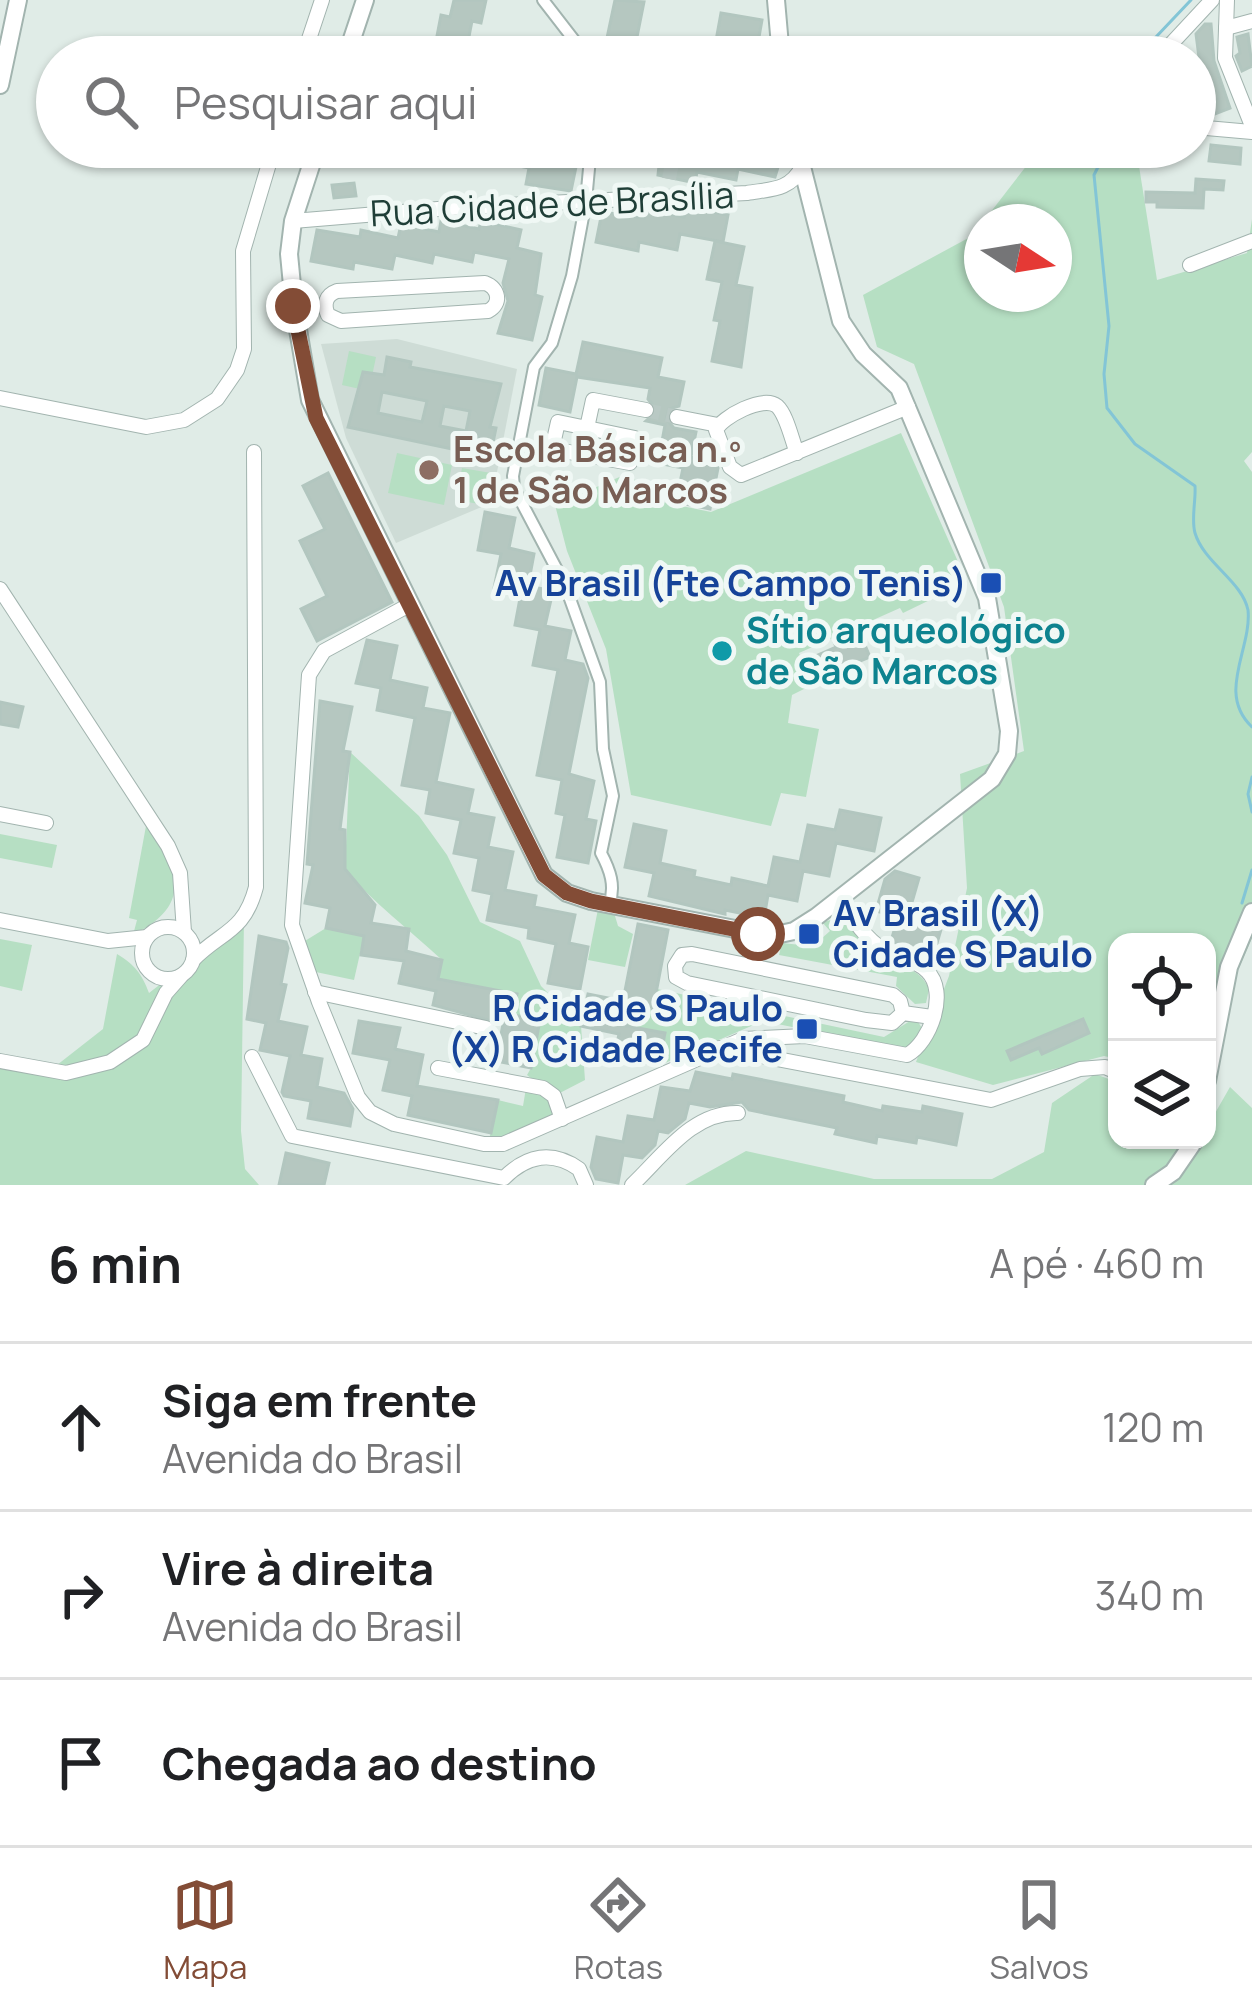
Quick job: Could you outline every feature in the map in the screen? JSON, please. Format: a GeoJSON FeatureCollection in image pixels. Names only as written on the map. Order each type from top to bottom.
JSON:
{"type":"FeatureCollection","features":[{"type":"Feature","properties":{"kind":"street"},"geometry":{"type":"LineString","coordinates":[[0,85],[17,0]]}},
{"type":"Feature","properties":{"kind":"street"},"geometry":{"type":"LineString","coordinates":[[310,36],[322,0]]}},
{"type":"Feature","properties":{"kind":"street"},"geometry":{"type":"LineString","coordinates":[[353,36],[365,0]]}},
{"type":"Feature","properties":{"kind":"street"},"geometry":{"type":"LineString","coordinates":[[543,0],[571,36]]}},
{"type":"Feature","properties":{"kind":"street"},"geometry":{"type":"LineString","coordinates":[[776,0],[779,36]]}},
{"type":"Feature","properties":{"kind":"street"},"geometry":{"type":"LineString","coordinates":[[1179,36],[1212,0]]}},
{"type":"Feature","properties":{"kind":"street"},"geometry":{"type":"LineString","coordinates":[[1216,128],[1252,129],[1225,58],[1227,0]]}},
{"type":"Feature","properties":{"kind":"street"},"geometry":{"type":"LineString","coordinates":[[1226,28],[1252,21]]}},
{"type":"Feature","properties":{"kind":"street"},"geometry":{"type":"LineString","coordinates":[[0,398],[146,427],[184,420],[217,399],[237,370],[244,349],[242,251],[268,168]]}},
{"type":"Feature","properties":{"kind":"street"},"geometry":{"type":"LineString","coordinates":[[310,168],[293,221],[289,254],[293,306],[316,418],[544,875],[567,893],[771,936],[800,928],[992,779],[1007,754],[1009,731],[987,598],[899,388],[863,353],[841,321],[802,168]]}},
{"type":"Feature","properties":{"kind":"street"},"geometry":{"type":"LineString","coordinates":[[589,168],[572,276],[552,343],[534,368],[513,476],[514,488],[565,585],[600,682],[603,749],[613,796],[601,853],[614,893],[609,904]]}},
{"type":"Feature","properties":{"kind":"street","name":"Rua Cidade de Brasília"},"geometry":{"type":"LineString","coordinates":[[293,221],[586,201],[668,187],[770,190],[791,183],[801,168]]}},
{"type":"Feature","properties":{"kind":"street"},"geometry":{"type":"LineString","coordinates":[[1190,265],[1252,242]]}},
{"type":"Feature","properties":{"kind":"street"},"geometry":{"type":"LineString","coordinates":[[485,283],[497,296],[488,311],[341,320],[332,318],[325,305],[337,291],[379,288],[485,283]]}},
{"type":"Feature","properties":{"kind":"street"},"geometry":{"type":"LineString","coordinates":[[293,306],[325,305]]}},
{"type":"Feature","properties":{"kind":"street"},"geometry":{"type":"LineString","coordinates":[[587,428],[593,400],[646,410]]}},
{"type":"Feature","properties":{"kind":"street"},"geometry":{"type":"LineString","coordinates":[[797,453],[772,404],[761,403],[723,418],[718,425],[716,435],[736,474],[797,453],[908,407]]}},
{"type":"Feature","properties":{"kind":"street"},"geometry":{"type":"LineString","coordinates":[[677,417],[718,425]]}},
{"type":"Feature","properties":{"kind":"street"},"geometry":{"type":"LineString","coordinates":[[558,422],[587,428],[635,438],[630,463],[552,448],[558,422]]}},
{"type":"Feature","properties":{"kind":"street"},"geometry":{"type":"LineString","coordinates":[[0,1061],[66,1073],[94,1068],[143,1040],[166,993],[193,960],[244,919],[256,886],[254,452]]}},
{"type":"Feature","properties":{"kind":"street"},"geometry":{"type":"LineString","coordinates":[[0,589],[168,846],[182,886],[193,960]]}},
{"type":"Feature","properties":{"kind":"street"},"geometry":{"type":"LineString","coordinates":[[0,599],[13,613]]}},
{"type":"Feature","properties":{"kind":"street"},"geometry":{"type":"LineString","coordinates":[[411,604],[324,651],[309,675],[292,925],[358,1097],[370,1112],[394,1124],[502,1144],[742,1040],[805,1036],[907,1055],[926,1041],[932,1017],[936,993],[928,971],[879,947],[840,898]]}},
{"type":"Feature","properties":{"kind":"street"},"geometry":{"type":"LineString","coordinates":[[0,814],[46,824]]}},
{"type":"Feature","properties":{"kind":"street"},"geometry":{"type":"LineString","coordinates":[[155,1019],[156,1003],[142,950],[182,886]]}},
{"type":"Feature","properties":{"kind":"street"},"geometry":{"type":"LineString","coordinates":[[0,920],[108,941],[171,927],[199,940],[223,938]]}},
{"type":"Feature","properties":{"kind":"street"},"geometry":{"type":"LineString","coordinates":[[1214,1041],[1228,967],[1249,920]]}},
{"type":"Feature","properties":{"kind":"street"},"geometry":{"type":"LineString","coordinates":[[108,941],[164,979],[181,976]]}},
{"type":"Feature","properties":{"kind":"street"},"geometry":{"type":"LineString","coordinates":[[692,954],[893,995],[902,1013],[887,1024],[687,983],[676,977],[675,966],[682,955],[692,954]]}},
{"type":"Feature","properties":{"kind":"street"},"geometry":{"type":"LineString","coordinates":[[315,992],[486,1028]]}},
{"type":"Feature","properties":{"kind":"street"},"geometry":{"type":"LineString","coordinates":[[902,1013],[932,1017]]}},
{"type":"Feature","properties":{"kind":"street"},"geometry":{"type":"LineString","coordinates":[[799,1064],[805,1036]]}},
{"type":"Feature","properties":{"kind":"street"},"geometry":{"type":"LineString","coordinates":[[719,1048],[991,1100],[1080,1069],[1108,1070]]}},
{"type":"Feature","properties":{"kind":"street"},"geometry":{"type":"LineString","coordinates":[[252,1057],[292,1136],[504,1178],[523,1162],[547,1156],[579,1169],[586,1185]]}},
{"type":"Feature","properties":{"kind":"street"},"geometry":{"type":"LineString","coordinates":[[438,1068],[543,1088],[554,1096],[562,1119]]}},
{"type":"Feature","properties":{"kind":"street"},"geometry":{"type":"LineString","coordinates":[[632,1185],[673,1142],[699,1123],[719,1113],[738,1114]]}},
{"type":"Feature","properties":{"kind":"street"},"geometry":{"type":"LineString","coordinates":[[448,1167],[454,1138]]}},
{"type":"Feature","properties":{"kind":"street"},"geometry":{"type":"LineString","coordinates":[[1154,1185],[1173,1172],[1189,1149]]}},
{"type":"Feature","properties":{"kind":"shaded area","name":"Escola Básica n.º 1 de São Marcos"},"geometry":{"type":"Polygon","coordinates":[[[397,339],[517,369],[491,503],[396,543],[346,438],[321,344],[397,339]]]}},
{"type":"Feature","properties":{"kind":"green space"},"geometry":{"type":"Polygon","coordinates":[[[1025,168],[1139,168],[1157,280],[1247,253],[1252,219],[1252,452],[1244,461],[1252,472],[1252,938],[1216,1021],[1216,933],[1108,933],[1108,1057],[993,1085],[916,1062],[949,976],[967,888],[960,774],[1024,751],[1004,607],[914,364],[877,347],[863,295],[964,240],[964,312],[1072,312],[1072,204],[997,204],[1025,168]]]}},
{"type":"Feature","properties":{"kind":"green space"},"geometry":{"type":"Polygon","coordinates":[[[349,351],[376,357],[369,391],[342,385],[349,351]]]}},
{"type":"Feature","properties":{"kind":"green space"},"geometry":{"type":"Polygon","coordinates":[[[901,433],[967,582],[903,613],[900,608],[799,653],[812,685],[792,695],[788,723],[819,729],[806,797],[781,793],[771,826],[631,795],[606,649],[567,551],[555,505],[631,472],[643,498],[711,512],[901,433]]]}},
{"type":"Feature","properties":{"kind":"green space"},"geometry":{"type":"Polygon","coordinates":[[[397,453],[452,465],[444,505],[388,493],[397,453]]]}},
{"type":"Feature","properties":{"kind":"green space"},"geometry":{"type":"Polygon","coordinates":[[[462,468],[491,473],[485,505],[456,500],[462,468]]]}},
{"type":"Feature","properties":{"kind":"green space"},"geometry":{"type":"Polygon","coordinates":[[[350,752],[419,816],[447,855],[480,922],[520,941],[541,986],[581,1026],[585,1080],[554,1096],[527,1075],[531,1068],[513,1015],[438,979],[442,960],[345,869],[350,752]]]}},
{"type":"Feature","properties":{"kind":"green space"},"geometry":{"type":"Polygon","coordinates":[[[146,826],[167,858],[175,886],[165,912],[133,935],[137,920],[129,918],[146,826]]]}},
{"type":"Feature","properties":{"kind":"green space"},"geometry":{"type":"Polygon","coordinates":[[[0,834],[57,845],[52,868],[0,858],[0,834]]]}},
{"type":"Feature","properties":{"kind":"green space"},"geometry":{"type":"Polygon","coordinates":[[[599,904],[612,906],[618,926],[633,934],[625,967],[588,960],[599,904]]]}},
{"type":"Feature","properties":{"kind":"green space"},"geometry":{"type":"Polygon","coordinates":[[[840,918],[876,954],[920,976],[929,989],[926,1003],[915,1004],[896,986],[897,977],[779,955],[782,943],[801,945],[814,932],[821,939],[830,931],[822,922],[840,918]]]}},
{"type":"Feature","properties":{"kind":"green space"},"geometry":{"type":"Polygon","coordinates":[[[244,919],[241,1131],[245,1169],[259,1185],[0,1185],[0,1056],[57,1065],[103,1029],[117,954],[137,970],[149,993],[244,919]]]}},
{"type":"Feature","properties":{"kind":"green space"},"geometry":{"type":"Polygon","coordinates":[[[326,928],[364,936],[354,980],[311,971],[300,944],[326,928]]]}},
{"type":"Feature","properties":{"kind":"green space"},"geometry":{"type":"Polygon","coordinates":[[[0,939],[32,945],[22,991],[0,986],[0,939]]]}},
{"type":"Feature","properties":{"kind":"green space"},"geometry":{"type":"Polygon","coordinates":[[[657,989],[884,1037],[910,1021],[918,1022],[924,1031],[910,1046],[899,1049],[763,1021],[658,1066],[665,1033],[627,1026],[631,1006],[653,1009],[657,989]]]}},
{"type":"Feature","properties":{"kind":"green space"},"geometry":{"type":"Polygon","coordinates":[[[1095,1074],[1108,1079],[1108,1149],[1216,1149],[1216,1112],[1230,1087],[1252,1108],[1252,1185],[685,1185],[746,1151],[874,1179],[992,1179],[1044,1152],[1052,1103],[1095,1074]]]}},
{"type":"Feature","properties":{"kind":"green space"},"geometry":{"type":"Polygon","coordinates":[[[526,1088],[545,1092],[557,1117],[510,1138],[489,1140],[498,1100],[523,1106],[526,1088]]]}},
{"type":"Feature","properties":{"kind":"building"},"geometry":{"type":"Polygon","coordinates":[[[454,0],[486,0],[481,23],[472,21],[469,36],[437,36],[441,15],[450,17],[454,0]]]}},
{"type":"Feature","properties":{"kind":"building"},"geometry":{"type":"Polygon","coordinates":[[[615,0],[644,2],[637,36],[607,36],[615,0]]]}},
{"type":"Feature","properties":{"kind":"building"},"geometry":{"type":"Polygon","coordinates":[[[721,13],[762,20],[759,36],[717,36],[721,13]]]}},
{"type":"Feature","properties":{"kind":"building"},"geometry":{"type":"Polygon","coordinates":[[[1205,24],[1211,24],[1212,36],[1196,34],[1205,24]]]}},
{"type":"Feature","properties":{"kind":"building"},"geometry":{"type":"Polygon","coordinates":[[[1248,34],[1252,66],[1242,71],[1236,56],[1240,53],[1237,37],[1248,34]]]}},
{"type":"Feature","properties":{"kind":"building"},"geometry":{"type":"Polygon","coordinates":[[[1216,67],[1230,108],[1216,113],[1216,67]]]}},
{"type":"Feature","properties":{"kind":"building"},"geometry":{"type":"Polygon","coordinates":[[[1216,146],[1241,148],[1240,164],[1216,162],[1216,146]]]}},
{"type":"Feature","properties":{"kind":"building"},"geometry":{"type":"Polygon","coordinates":[[[529,168],[576,168],[571,191],[526,184],[529,168]]]}},
{"type":"Feature","properties":{"kind":"building"},"geometry":{"type":"Polygon","coordinates":[[[659,168],[778,168],[775,177],[738,169],[736,180],[697,172],[695,183],[658,175],[659,168]]]}},
{"type":"Feature","properties":{"kind":"building"},"geometry":{"type":"Polygon","coordinates":[[[1196,179],[1224,181],[1223,190],[1204,189],[1203,208],[1157,207],[1157,202],[1146,202],[1146,192],[1195,193],[1196,179]]]}},
{"type":"Feature","properties":{"kind":"building"},"geometry":{"type":"Polygon","coordinates":[[[354,183],[356,196],[334,198],[332,185],[354,183]]]}},
{"type":"Feature","properties":{"kind":"building"},"geometry":{"type":"Polygon","coordinates":[[[686,207],[728,215],[723,242],[680,234],[677,250],[639,242],[638,251],[596,242],[602,212],[644,218],[646,210],[684,217],[686,207]]]}},
{"type":"Feature","properties":{"kind":"building"},"geometry":{"type":"Polygon","coordinates":[[[441,221],[479,229],[481,221],[521,230],[517,248],[541,254],[535,295],[542,297],[532,340],[498,333],[508,301],[503,283],[509,259],[474,252],[472,262],[434,254],[432,263],[395,255],[392,269],[354,262],[353,269],[311,261],[317,230],[360,237],[361,230],[398,238],[401,224],[439,232],[441,221]]]}},
{"type":"Feature","properties":{"kind":"building"},"geometry":{"type":"Polygon","coordinates":[[[715,241],[744,247],[736,285],[752,288],[741,367],[712,361],[722,282],[707,279],[715,241]]]}},
{"type":"Feature","properties":{"kind":"building"},"geometry":{"type":"Polygon","coordinates":[[[583,342],[662,358],[658,377],[684,382],[679,406],[669,409],[666,419],[674,428],[696,432],[691,457],[716,462],[710,509],[676,502],[683,468],[658,463],[665,425],[646,421],[657,411],[648,399],[650,388],[577,377],[570,412],[539,405],[546,368],[576,374],[583,342]]]}},
{"type":"Feature","properties":{"kind":"building"},"geometry":{"type":"Polygon","coordinates":[[[387,357],[411,362],[410,367],[501,384],[490,427],[496,428],[490,457],[348,427],[363,372],[384,375],[387,357]],[[382,392],[378,413],[422,422],[427,401],[382,392]],[[444,406],[440,426],[466,431],[470,411],[444,406]]]}},
{"type":"Feature","properties":{"kind":"building"},"geometry":{"type":"Polygon","coordinates":[[[328,473],[392,602],[317,641],[301,609],[327,596],[300,541],[325,529],[303,486],[328,473]]]}},
{"type":"Feature","properties":{"kind":"building"},"geometry":{"type":"Polygon","coordinates":[[[485,512],[515,518],[509,548],[534,554],[528,586],[553,591],[545,626],[571,631],[565,660],[583,664],[588,678],[569,774],[594,781],[586,819],[596,821],[588,863],[557,857],[565,815],[556,813],[562,780],[537,775],[558,670],[533,665],[540,630],[515,625],[521,593],[494,588],[501,554],[478,550],[485,512]]]}},
{"type":"Feature","properties":{"kind":"building"},"geometry":{"type":"Polygon","coordinates":[[[859,631],[870,657],[819,678],[811,658],[859,631]]]}},
{"type":"Feature","properties":{"kind":"building"},"geometry":{"type":"Polygon","coordinates":[[[367,640],[397,646],[390,680],[427,688],[423,708],[450,713],[436,782],[473,790],[468,813],[494,818],[488,847],[513,852],[505,890],[536,896],[534,907],[575,915],[569,943],[588,947],[580,989],[548,983],[556,944],[528,938],[529,928],[487,920],[492,894],[473,890],[479,858],[454,853],[461,820],[426,813],[430,790],[402,785],[415,718],[377,710],[381,688],[356,683],[367,640]]]}},
{"type":"Feature","properties":{"kind":"building"},"geometry":{"type":"Polygon","coordinates":[[[320,701],[352,707],[343,751],[350,752],[340,829],[345,830],[345,869],[375,905],[371,923],[409,929],[406,951],[442,960],[438,979],[517,994],[513,1015],[540,1020],[531,1068],[496,1061],[503,1024],[433,1005],[436,991],[399,983],[404,961],[361,955],[364,936],[326,928],[330,908],[305,903],[313,865],[307,864],[320,701]]]}},
{"type":"Feature","properties":{"kind":"building"},"geometry":{"type":"Polygon","coordinates":[[[0,702],[23,707],[18,727],[0,724],[0,702]]]}},
{"type":"Feature","properties":{"kind":"building"},"geometry":{"type":"Polygon","coordinates":[[[840,810],[881,818],[874,851],[836,843],[829,876],[803,871],[797,901],[768,895],[764,918],[649,896],[654,873],[625,867],[634,824],[666,831],[660,863],[731,885],[732,878],[768,886],[774,857],[800,862],[808,825],[835,830],[840,810]]]}},
{"type":"Feature","properties":{"kind":"building"},"geometry":{"type":"Polygon","coordinates":[[[895,871],[919,878],[908,916],[942,926],[933,957],[891,941],[898,917],[876,911],[885,879],[895,871]]]}},
{"type":"Feature","properties":{"kind":"building"},"geometry":{"type":"Polygon","coordinates":[[[638,924],[668,930],[653,1009],[631,1006],[627,1026],[665,1033],[655,1065],[614,1057],[619,1034],[581,1026],[588,994],[623,1001],[638,924]]]}},
{"type":"Feature","properties":{"kind":"building"},"geometry":{"type":"Polygon","coordinates":[[[259,936],[286,942],[281,984],[286,985],[278,1021],[307,1027],[301,1055],[322,1059],[317,1087],[344,1093],[353,1109],[350,1126],[308,1118],[311,1101],[282,1092],[290,1056],[260,1050],[266,1023],[247,1019],[259,936]]]}},
{"type":"Feature","properties":{"kind":"building"},"geometry":{"type":"Polygon","coordinates":[[[1083,1019],[1089,1033],[1042,1054],[1039,1048],[1011,1060],[1007,1051],[1083,1019]]]}},
{"type":"Feature","properties":{"kind":"building"},"geometry":{"type":"Polygon","coordinates":[[[359,1021],[400,1028],[395,1049],[423,1055],[417,1086],[498,1100],[491,1133],[408,1115],[412,1096],[383,1090],[390,1060],[353,1053],[359,1021]]]}},
{"type":"Feature","properties":{"kind":"building"},"geometry":{"type":"Polygon","coordinates":[[[696,1072],[732,1079],[733,1074],[844,1096],[843,1102],[882,1111],[883,1106],[922,1112],[923,1106],[962,1114],[956,1145],[877,1136],[876,1143],[835,1134],[837,1128],[749,1110],[742,1102],[710,1107],[689,1103],[685,1119],[668,1133],[658,1131],[655,1145],[642,1158],[623,1155],[618,1183],[596,1179],[591,1167],[597,1137],[623,1142],[628,1116],[654,1120],[661,1087],[690,1091],[696,1072]]]}},
{"type":"Feature","properties":{"kind":"building"},"geometry":{"type":"Polygon","coordinates":[[[286,1153],[329,1163],[324,1185],[279,1185],[286,1153]]]}},
{"type":"Feature","properties":{"kind":"waterway"},"geometry":{"type":"LineString","coordinates":[[1157,36],[1191,0]]}},
{"type":"Feature","properties":{"kind":"waterway"},"geometry":{"type":"LineString","coordinates":[[1098,168],[1094,175],[1109,326],[1104,374],[1107,408],[1135,444],[1195,486],[1195,533],[1248,610],[1236,685],[1242,714],[1252,727]]}},
{"type":"Feature","properties":{"kind":"waterway"},"geometry":{"type":"LineString","coordinates":[[1252,777],[1248,794],[1252,812]]}},
{"type":"Feature","properties":{"kind":"waterway"},"geometry":{"type":"LineString","coordinates":[[1242,903],[1252,870]]}},
{"type":"Feature","properties":{"kind":"tunnel"},"geometry":{"type":"LineString","coordinates":[[669,179],[671,168]]}},
{"type":"Feature","properties":{"kind":"tunnel"},"geometry":{"type":"LineString","coordinates":[[646,410],[677,417]]}},
{"type":"Feature","properties":{"kind":"place","name":"Escola Básica n.º 1 de São Marcos"},"geometry":{"type":"Point","coordinates":[429,470]}},
{"type":"Feature","properties":{"kind":"place","name":"Av Brasil (Fte Campo Tenis)"},"geometry":{"type":"Point","coordinates":[991,583]}},
{"type":"Feature","properties":{"kind":"place","name":"Sítio arqueológico de São Marcos"},"geometry":{"type":"Point","coordinates":[722,651]}},
{"type":"Feature","properties":{"kind":"place","name":"Av Brasil (X) Cidade S Paulo"},"geometry":{"type":"Point","coordinates":[809,934]}},
{"type":"Feature","properties":{"kind":"place","name":"R Cidade S Paulo (X) R Cidade Recife"},"geometry":{"type":"Point","coordinates":[807,1029]}},
{"type":"Feature","properties":{"kind":"route"},"geometry":{"type":"LineString","coordinates":[[293,306],[316,418],[544,875],[567,893],[591,901],[758,934]]}}]}
